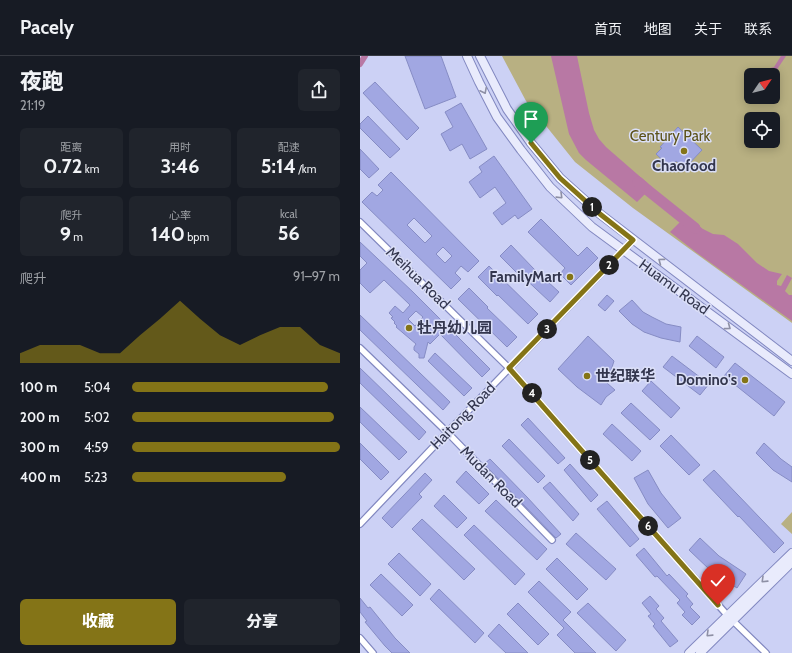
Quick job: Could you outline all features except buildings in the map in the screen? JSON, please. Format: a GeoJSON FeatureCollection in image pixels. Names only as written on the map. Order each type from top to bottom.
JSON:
{"type":"FeatureCollection","features":[{"type":"Feature","properties":{"kind":"main road","name":"Huamu Road"},"geometry":{"type":"LineString","coordinates":[[467,56],[497,117],[550,187],[592,227],[792,374]]}},
{"type":"Feature","properties":{"kind":"main road","name":"Huamu Road"},"geometry":{"type":"LineString","coordinates":[[480,56],[507,109],[531,143],[560,178],[600,214],[792,361]]}},
{"type":"Feature","properties":{"kind":"main road"},"geometry":{"type":"LineString","coordinates":[[700,653],[730,618],[792,553]]}},
{"type":"Feature","properties":{"kind":"main road"},"geometry":{"type":"LineString","coordinates":[[689,653],[792,562]]}},
{"type":"Feature","properties":{"kind":"street","name":"Meihua Road"},"geometry":{"type":"LineString","coordinates":[[360,222],[509,368],[730,618],[766,653]]}},
{"type":"Feature","properties":{"kind":"street","name":"Haitong Road"},"geometry":{"type":"LineString","coordinates":[[360,524],[633,240]]}},
{"type":"Feature","properties":{"kind":"street","name":"Mudan Road"},"geometry":{"type":"LineString","coordinates":[[360,348],[447,432],[552,540]]}},
{"type":"Feature","properties":{"kind":"street"},"geometry":{"type":"LineString","coordinates":[[360,638],[373,653]]}},
{"type":"Feature","properties":{"kind":"green space","name":"Century Park"},"geometry":{"type":"Polygon","coordinates":[[[502,56],[792,56],[792,323],[633,208],[575,162],[526,101],[502,56]]]}},
{"type":"Feature","properties":{"kind":"green space"},"geometry":{"type":"Polygon","coordinates":[[[792,512],[792,534],[781,524],[792,512]]]}},
{"type":"Feature","properties":{"kind":"shaded area"},"geometry":{"type":"Polygon","coordinates":[[[551,56],[577,56],[589,113],[594,130],[599,139],[606,147],[652,187],[637,202],[579,153],[569,134],[551,56]]]}},
{"type":"Feature","properties":{"kind":"shaded area"},"geometry":{"type":"Polygon","coordinates":[[[781,56],[786,56],[778,68],[770,68],[774,67],[781,56]]]}},
{"type":"Feature","properties":{"kind":"shaded area"},"geometry":{"type":"Polygon","coordinates":[[[686,216],[703,229],[713,234],[724,235],[738,244],[757,263],[769,271],[782,274],[777,281],[777,285],[781,286],[787,275],[792,278],[785,291],[789,295],[792,295],[792,321],[670,232],[686,216]]]}},
{"type":"Feature","properties":{"kind":"waterway"},"geometry":{"type":"LineString","coordinates":[[360,64],[365,56]]}},
{"type":"Feature","properties":{"kind":"waterway"},"geometry":{"type":"LineString","coordinates":[[638,182],[695,228]]}},
{"type":"Feature","properties":{"kind":"place","name":"Chaofood"},"geometry":{"type":"Point","coordinates":[684,151]}},
{"type":"Feature","properties":{"kind":"place","name":"FamilyMart"},"geometry":{"type":"Point","coordinates":[570,277]}},
{"type":"Feature","properties":{"kind":"place","name":"牡丹幼儿园"},"geometry":{"type":"Point","coordinates":[409,328]}},
{"type":"Feature","properties":{"kind":"place","name":"世纪联华"},"geometry":{"type":"Point","coordinates":[587,376]}},
{"type":"Feature","properties":{"kind":"place","name":"Domino's"},"geometry":{"type":"Point","coordinates":[745,380]}},
{"type":"Feature","properties":{"kind":"route"},"geometry":{"type":"LineString","coordinates":[[531,143],[560,178],[600,214],[633,240],[509,368],[718,605]]}}]}
